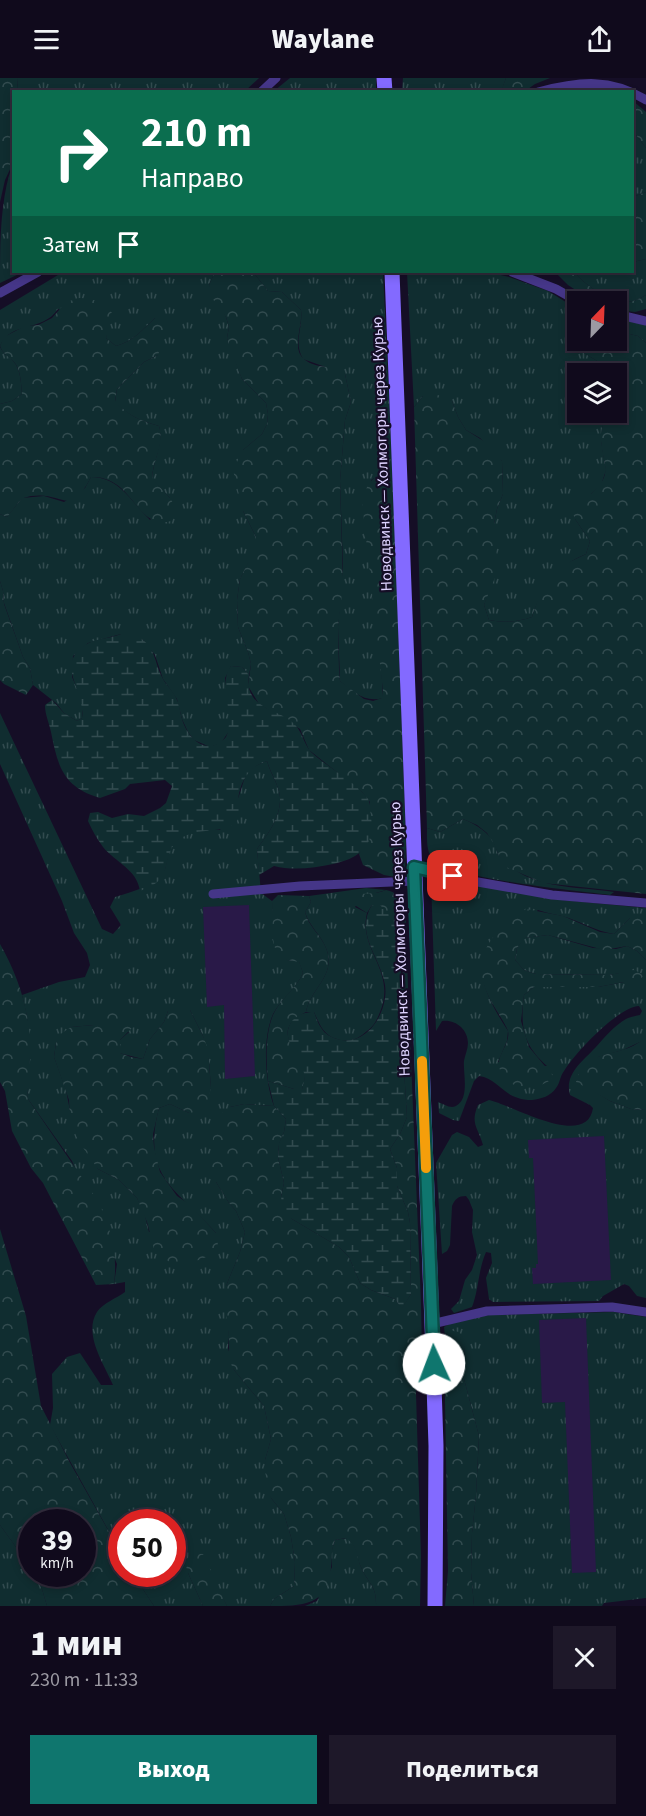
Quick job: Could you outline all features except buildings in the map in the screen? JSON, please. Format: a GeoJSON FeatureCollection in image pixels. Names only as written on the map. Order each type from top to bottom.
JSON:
{"type":"FeatureCollection","features":[{"type":"Feature","properties":{"kind":"main road","name":"Новодвинск — Холмогоры через Курью"},"geometry":{"type":"LineString","coordinates":[[392,273],[436,1446],[435,1606]]}},
{"type":"Feature","properties":{"kind":"lane"},"geometry":{"type":"LineString","coordinates":[[263,90],[276,78]]}},
{"type":"Feature","properties":{"kind":"lane"},"geometry":{"type":"LineString","coordinates":[[545,90],[578,80],[603,78],[622,82],[646,100]]}},
{"type":"Feature","properties":{"kind":"lane"},"geometry":{"type":"LineString","coordinates":[[0,293],[36,273]]}},
{"type":"Feature","properties":{"kind":"lane"},"geometry":{"type":"LineString","coordinates":[[515,273],[567,295]]}},
{"type":"Feature","properties":{"kind":"lane"},"geometry":{"type":"LineString","coordinates":[[627,317],[646,321]]}},
{"type":"Feature","properties":{"kind":"lane"},"geometry":{"type":"LineString","coordinates":[[213,894],[414,874],[472,880],[552,895],[646,903]]}},
{"type":"Feature","properties":{"kind":"lane"},"geometry":{"type":"LineString","coordinates":[[432,1324],[487,1311],[612,1307],[646,1312]]}},
{"type":"Feature","properties":{"kind":"green space"},"geometry":{"type":"Polygon","coordinates":[[[0,78],[17,78],[18,90],[12,90],[12,165],[5,180],[0,202],[0,78]]]}},
{"type":"Feature","properties":{"kind":"green space"},"geometry":{"type":"Polygon","coordinates":[[[17,78],[259,78],[246,90],[18,90],[17,78]]]}},
{"type":"Feature","properties":{"kind":"green space"},"geometry":{"type":"Polygon","coordinates":[[[290,78],[376,78],[376,90],[275,90],[290,78]]]}},
{"type":"Feature","properties":{"kind":"green space"},"geometry":{"type":"Polygon","coordinates":[[[403,78],[506,78],[502,90],[402,90],[403,78]]]}},
{"type":"Feature","properties":{"kind":"green space"},"geometry":{"type":"Polygon","coordinates":[[[506,78],[550,78],[526,90],[501,90],[506,78]]]}},
{"type":"Feature","properties":{"kind":"green space"},"geometry":{"type":"Polygon","coordinates":[[[634,102],[646,112],[646,148],[634,132],[634,102]]]}},
{"type":"Feature","properties":{"kind":"green space"},"geometry":{"type":"Polygon","coordinates":[[[634,132],[646,148],[646,192],[634,197],[634,132]]]}},
{"type":"Feature","properties":{"kind":"green space"},"geometry":{"type":"Polygon","coordinates":[[[12,166],[12,273],[21,273],[0,283],[3,206],[12,166]]]}},
{"type":"Feature","properties":{"kind":"green space"},"geometry":{"type":"Polygon","coordinates":[[[646,192],[646,259],[634,262],[634,197],[646,192]]]}},
{"type":"Feature","properties":{"kind":"green space"},"geometry":{"type":"Polygon","coordinates":[[[646,259],[646,295],[627,302],[627,291],[598,291],[576,273],[634,273],[634,262],[646,259]]]}},
{"type":"Feature","properties":{"kind":"green space"},"geometry":{"type":"Polygon","coordinates":[[[61,273],[215,273],[209,285],[226,317],[229,327],[227,338],[242,379],[266,403],[268,414],[267,424],[262,434],[243,450],[243,511],[256,537],[256,548],[240,579],[237,600],[238,627],[251,664],[249,675],[242,667],[231,666],[225,678],[230,716],[229,731],[221,743],[210,747],[194,740],[182,719],[177,699],[163,679],[155,655],[143,640],[121,634],[88,643],[73,656],[72,677],[82,700],[82,718],[77,721],[64,713],[56,703],[33,685],[30,668],[23,657],[4,603],[0,581],[0,514],[7,517],[22,498],[44,496],[64,502],[85,488],[91,477],[110,481],[117,486],[150,520],[170,498],[152,479],[160,439],[159,426],[124,411],[115,402],[117,389],[144,362],[158,355],[155,318],[133,338],[116,346],[106,338],[108,325],[58,309],[44,321],[11,333],[0,346],[0,310],[61,273]]]}},
{"type":"Feature","properties":{"kind":"green space"},"geometry":{"type":"Polygon","coordinates":[[[215,273],[254,273],[268,291],[282,292],[301,310],[298,344],[302,357],[319,366],[339,367],[345,374],[351,402],[345,420],[340,481],[343,585],[338,627],[339,670],[340,681],[364,699],[373,701],[382,698],[383,691],[362,502],[366,489],[376,477],[386,478],[393,482],[406,844],[405,869],[395,877],[384,875],[363,865],[359,854],[370,835],[370,802],[362,792],[309,750],[300,729],[259,704],[248,686],[251,664],[238,627],[237,600],[240,579],[255,548],[256,537],[243,511],[233,470],[243,450],[262,434],[267,424],[268,414],[266,403],[242,379],[227,338],[229,327],[226,317],[212,298],[209,285],[215,273]]]}},
{"type":"Feature","properties":{"kind":"green space"},"geometry":{"type":"Polygon","coordinates":[[[254,273],[383,273],[393,482],[382,476],[371,480],[383,698],[365,698],[340,681],[338,627],[343,567],[340,481],[345,420],[351,402],[345,374],[303,359],[298,341],[301,310],[282,292],[268,291],[254,273]]]}},
{"type":"Feature","properties":{"kind":"green space"},"geometry":{"type":"Polygon","coordinates":[[[407,273],[492,273],[548,291],[567,303],[567,351],[584,351],[600,363],[567,363],[567,423],[604,423],[601,441],[606,470],[601,485],[591,494],[575,519],[590,541],[586,554],[565,565],[551,578],[545,586],[532,617],[511,622],[489,620],[484,605],[489,590],[494,524],[503,494],[502,461],[480,438],[466,430],[452,401],[423,396],[414,407],[407,273]]]}},
{"type":"Feature","properties":{"kind":"green space"},"geometry":{"type":"Polygon","coordinates":[[[556,273],[576,273],[598,291],[577,291],[556,273]]]}},
{"type":"Feature","properties":{"kind":"green space"},"geometry":{"type":"Polygon","coordinates":[[[646,295],[646,309],[627,311],[627,302],[646,295]]]}},
{"type":"Feature","properties":{"kind":"green space"},"geometry":{"type":"Polygon","coordinates":[[[80,298],[98,302],[113,314],[106,338],[116,346],[133,338],[155,318],[166,331],[158,355],[144,362],[117,389],[115,401],[135,417],[159,426],[161,439],[152,478],[170,498],[177,510],[171,521],[159,522],[150,518],[117,485],[106,479],[91,477],[77,497],[71,500],[42,495],[31,496],[22,499],[7,517],[0,514],[0,404],[12,401],[22,394],[18,368],[0,346],[4,337],[25,326],[38,325],[52,318],[66,302],[80,298]]]}},
{"type":"Feature","properties":{"kind":"green space"},"geometry":{"type":"Polygon","coordinates":[[[627,321],[646,325],[646,343],[638,336],[627,333],[627,321]]]}},
{"type":"Feature","properties":{"kind":"green space"},"geometry":{"type":"Polygon","coordinates":[[[627,333],[638,336],[646,343],[646,894],[543,883],[506,867],[487,833],[477,825],[463,819],[440,832],[427,828],[414,407],[423,396],[438,395],[452,401],[466,430],[493,447],[502,461],[503,494],[494,524],[496,575],[484,605],[489,620],[511,622],[532,617],[541,590],[557,568],[586,554],[590,541],[575,519],[570,506],[576,492],[591,494],[603,480],[605,469],[601,433],[604,423],[627,423],[627,363],[600,363],[584,351],[627,351],[627,333]]]}},
{"type":"Feature","properties":{"kind":"green space"},"geometry":{"type":"Polygon","coordinates":[[[0,347],[18,368],[22,394],[12,401],[0,404],[0,347]]]}},
{"type":"Feature","properties":{"kind":"green space"},"geometry":{"type":"Polygon","coordinates":[[[0,581],[4,604],[23,657],[30,668],[33,685],[26,695],[0,680],[0,581]]]}},
{"type":"Feature","properties":{"kind":"green space"},"geometry":{"type":"Polygon","coordinates":[[[121,634],[136,636],[147,644],[164,680],[176,697],[185,727],[194,739],[206,746],[219,743],[226,737],[229,728],[227,673],[231,666],[242,667],[249,675],[249,689],[257,701],[292,722],[311,752],[356,786],[368,799],[372,827],[368,843],[363,850],[333,864],[304,868],[274,866],[259,875],[257,849],[273,825],[280,804],[278,788],[267,761],[255,767],[244,780],[238,799],[244,807],[234,824],[227,828],[201,831],[183,837],[172,847],[161,878],[140,891],[135,877],[108,853],[99,841],[88,821],[90,813],[98,812],[112,818],[128,814],[144,816],[166,803],[172,786],[165,780],[130,784],[125,789],[100,798],[78,788],[64,774],[56,756],[45,709],[45,705],[52,700],[64,713],[77,721],[82,718],[80,698],[71,670],[72,661],[76,653],[85,645],[121,634]]]}},
{"type":"Feature","properties":{"kind":"green space"},"geometry":{"type":"Polygon","coordinates":[[[0,713],[102,929],[113,934],[121,925],[110,907],[115,897],[145,887],[161,875],[172,846],[183,836],[197,831],[220,830],[235,805],[248,772],[267,761],[278,788],[280,804],[276,818],[257,849],[261,893],[272,901],[273,913],[287,960],[299,961],[303,973],[273,1014],[267,1036],[268,1085],[274,1106],[244,1104],[230,1107],[216,1182],[236,1211],[245,1232],[240,1252],[226,1286],[228,1348],[234,1370],[264,1406],[271,1439],[265,1460],[271,1498],[284,1514],[295,1562],[294,1586],[274,1599],[270,1606],[227,1606],[213,1579],[188,1573],[203,1606],[154,1606],[142,1587],[186,1587],[186,1509],[108,1509],[108,1530],[50,1425],[53,1408],[52,1374],[67,1357],[80,1353],[101,1385],[113,1385],[96,1349],[92,1330],[93,1321],[103,1306],[125,1292],[125,1282],[114,1284],[117,1264],[72,1161],[28,1099],[27,1079],[30,1057],[27,1016],[22,995],[59,982],[85,977],[90,965],[87,953],[74,933],[62,901],[0,764],[0,713]],[[190,1010],[168,1011],[164,1022],[150,1039],[143,1059],[119,1053],[120,1040],[129,1032],[94,1025],[71,1027],[56,1043],[54,1057],[66,1090],[70,1111],[98,1169],[119,1180],[137,1198],[144,1212],[149,1232],[216,1233],[166,1180],[155,1151],[159,1108],[170,1104],[189,1113],[211,1088],[209,1062],[203,1036],[190,1010]]]}},
{"type":"Feature","properties":{"kind":"green space"},"geometry":{"type":"Polygon","coordinates":[[[463,819],[478,826],[486,833],[501,858],[525,876],[554,885],[614,892],[610,895],[517,883],[445,866],[433,859],[429,853],[427,828],[440,832],[463,819]]]}},
{"type":"Feature","properties":{"kind":"green space"},"geometry":{"type":"Polygon","coordinates":[[[437,876],[551,899],[646,908],[646,918],[630,918],[614,934],[538,910],[483,958],[483,970],[488,995],[508,1031],[507,1041],[498,1062],[547,1066],[533,1050],[525,1034],[524,995],[534,987],[598,987],[636,982],[621,973],[609,975],[536,974],[524,970],[515,960],[517,948],[524,938],[548,935],[593,948],[616,949],[627,946],[637,951],[646,960],[646,1039],[623,1050],[598,1057],[577,1081],[610,1101],[631,1109],[646,1110],[646,1298],[637,1296],[629,1286],[624,1284],[603,1296],[599,1301],[493,1302],[489,1299],[486,1278],[492,1263],[491,1253],[486,1252],[472,1307],[454,1313],[451,1309],[459,1301],[465,1280],[472,1270],[477,1255],[472,1232],[473,1210],[466,1196],[454,1201],[450,1245],[442,1254],[436,1163],[452,1135],[457,1132],[469,1137],[478,1147],[483,1145],[475,1117],[478,1105],[489,1100],[547,1122],[577,1125],[588,1120],[593,1108],[570,1095],[572,1074],[614,1028],[626,1019],[640,1015],[642,1011],[639,1006],[630,1008],[609,1022],[570,1063],[554,1091],[546,1097],[532,1100],[514,1097],[492,1081],[479,1076],[474,1081],[459,1121],[439,1113],[438,1102],[454,1107],[463,1098],[464,1061],[468,1043],[466,1033],[456,1023],[442,1021],[436,1031],[431,878],[437,876]]]}},
{"type":"Feature","properties":{"kind":"green space"},"geometry":{"type":"Polygon","coordinates":[[[366,888],[386,890],[364,894],[355,907],[367,913],[368,938],[381,972],[384,997],[379,1015],[372,1027],[357,1038],[342,1040],[325,1032],[314,1012],[306,1012],[326,974],[329,958],[324,943],[309,922],[305,912],[311,902],[309,896],[366,888]]]}},
{"type":"Feature","properties":{"kind":"green space"},"geometry":{"type":"Polygon","coordinates":[[[386,890],[393,892],[402,902],[406,924],[421,1303],[422,1355],[420,1360],[415,1362],[421,1556],[420,1606],[376,1606],[374,1589],[361,1567],[355,1548],[346,1538],[335,1540],[329,1581],[319,1597],[302,1604],[270,1606],[274,1599],[294,1586],[295,1562],[284,1514],[266,1488],[265,1460],[271,1439],[264,1406],[234,1370],[229,1360],[229,1337],[224,1300],[226,1286],[240,1252],[245,1232],[236,1211],[216,1182],[212,1171],[213,1138],[220,1115],[230,1107],[244,1104],[274,1106],[286,1119],[278,1157],[284,1183],[281,1197],[292,1219],[339,1247],[349,1257],[360,1283],[395,1299],[402,1308],[411,1294],[410,1223],[397,1186],[397,1168],[390,1149],[407,1117],[402,1037],[404,1028],[401,980],[403,971],[399,947],[372,905],[367,913],[350,902],[352,896],[386,890]]]}},
{"type":"Feature","properties":{"kind":"green space"},"geometry":{"type":"Polygon","coordinates":[[[278,895],[309,896],[311,902],[305,912],[324,943],[329,958],[326,974],[306,1012],[295,1019],[289,1027],[290,1042],[305,1074],[302,1089],[294,1089],[268,1081],[267,1048],[270,1023],[276,1009],[303,973],[299,962],[287,960],[276,953],[273,939],[272,901],[278,895]]]}},
{"type":"Feature","properties":{"kind":"green space"},"geometry":{"type":"Polygon","coordinates":[[[372,905],[381,906],[393,919],[396,928],[405,1009],[402,1037],[407,1117],[390,1149],[397,1168],[397,1186],[410,1223],[411,1294],[402,1309],[395,1299],[360,1283],[349,1257],[339,1247],[292,1219],[283,1210],[281,1197],[284,1183],[278,1157],[279,1143],[286,1119],[274,1106],[268,1081],[294,1089],[302,1089],[304,1073],[288,1034],[292,1021],[299,1015],[314,1012],[323,1031],[337,1039],[358,1038],[374,1025],[383,1006],[385,985],[367,935],[367,915],[372,905]]]}},
{"type":"Feature","properties":{"kind":"green space"},"geometry":{"type":"Polygon","coordinates":[[[526,909],[563,916],[600,932],[614,934],[630,918],[646,918],[646,960],[637,951],[627,946],[604,950],[548,935],[525,938],[517,948],[515,960],[524,970],[536,974],[609,975],[634,970],[645,975],[636,982],[598,987],[534,987],[524,995],[521,1021],[529,1047],[554,1077],[548,1082],[533,1087],[511,1083],[500,1070],[499,1060],[507,1041],[508,1031],[488,995],[483,981],[482,968],[488,945],[495,934],[526,909]]]}},
{"type":"Feature","properties":{"kind":"green space"},"geometry":{"type":"Polygon","coordinates":[[[0,944],[23,998],[29,1027],[28,1099],[98,1201],[107,1221],[112,1241],[115,1262],[114,1284],[96,1285],[43,1183],[31,1168],[12,1131],[5,1091],[0,1082],[0,944]]]}},
{"type":"Feature","properties":{"kind":"green space"},"geometry":{"type":"Polygon","coordinates":[[[115,1001],[137,1023],[120,1040],[120,1053],[143,1059],[150,1039],[164,1022],[168,1011],[179,1005],[190,1010],[208,1049],[211,1088],[208,1101],[200,1111],[189,1113],[170,1104],[159,1108],[153,1134],[160,1172],[177,1196],[189,1204],[216,1233],[218,1245],[211,1255],[199,1260],[173,1264],[155,1253],[147,1222],[137,1198],[119,1180],[98,1169],[79,1142],[70,1122],[69,1100],[54,1057],[56,1043],[62,1033],[71,1027],[94,1025],[104,1006],[115,1001]]]}},
{"type":"Feature","properties":{"kind":"green space"},"geometry":{"type":"Polygon","coordinates":[[[646,1039],[646,1110],[631,1109],[610,1101],[576,1082],[579,1073],[588,1062],[628,1048],[646,1039]]]}},
{"type":"Feature","properties":{"kind":"green space"},"geometry":{"type":"Polygon","coordinates":[[[0,1229],[26,1316],[41,1406],[108,1530],[108,1587],[142,1587],[154,1606],[47,1606],[41,1587],[96,1587],[96,1509],[18,1509],[18,1550],[0,1525],[0,1229]]]}},
{"type":"Feature","properties":{"kind":"green space"},"geometry":{"type":"Polygon","coordinates":[[[614,1312],[646,1317],[646,1598],[604,1603],[602,1606],[474,1606],[471,1572],[472,1533],[479,1436],[463,1375],[465,1347],[449,1330],[445,1336],[444,1327],[451,1323],[489,1315],[614,1312]]]}},
{"type":"Feature","properties":{"kind":"green space"},"geometry":{"type":"Polygon","coordinates":[[[448,1330],[459,1332],[465,1347],[463,1375],[479,1436],[472,1533],[471,1572],[474,1606],[445,1606],[448,1571],[444,1343],[448,1330]]]}},
{"type":"Feature","properties":{"kind":"green space"},"geometry":{"type":"Polygon","coordinates":[[[0,1525],[18,1550],[18,1587],[41,1587],[47,1606],[0,1606],[0,1525]]]}},
{"type":"Feature","properties":{"kind":"green space"},"geometry":{"type":"Polygon","coordinates":[[[347,1538],[355,1548],[361,1567],[374,1589],[376,1606],[305,1606],[317,1601],[332,1567],[331,1553],[335,1540],[347,1538]]]}},
{"type":"Feature","properties":{"kind":"green space"},"geometry":{"type":"Polygon","coordinates":[[[191,1553],[203,1554],[227,1606],[203,1606],[188,1573],[186,1560],[191,1553]]]}},
{"type":"Feature","properties":{"kind":"slow traffic"},"geometry":{"type":"LineString","coordinates":[[422,1061],[426,1168]]}},
{"type":"Feature","properties":{"kind":"route"},"geometry":{"type":"LineString","coordinates":[[434,1364],[414,867],[453,876]]}}]}
